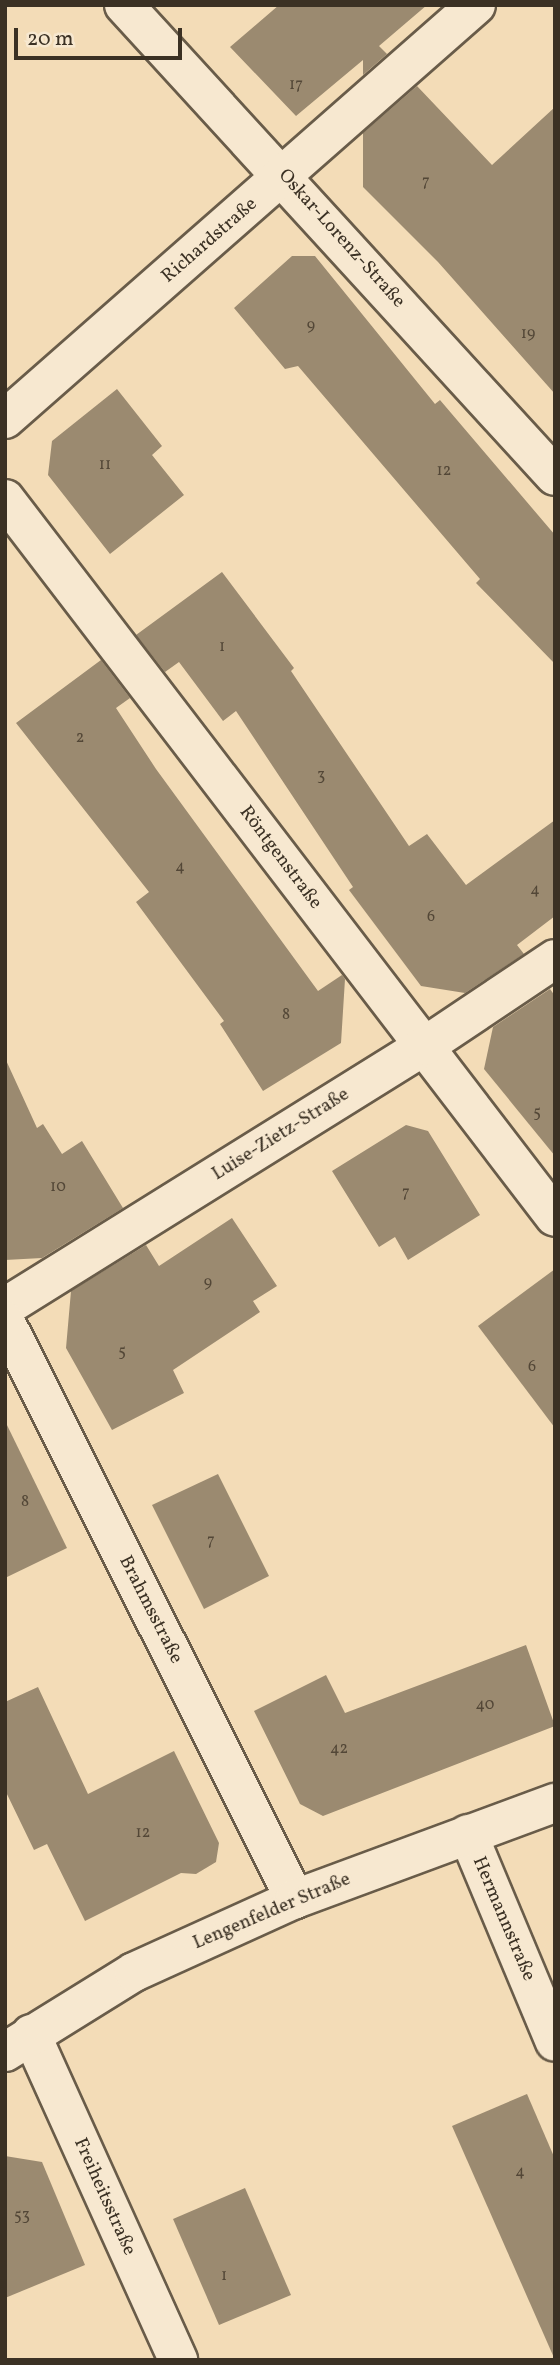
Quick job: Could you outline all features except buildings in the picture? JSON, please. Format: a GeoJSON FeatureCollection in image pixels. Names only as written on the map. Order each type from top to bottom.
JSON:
{"type":"FeatureCollection","features":[{"type":"Feature","properties":{"kind":"street","name":"Oskar-Lorenz-Straße"},"geometry":{"type":"LineString","coordinates":[[124,5],[284,176],[555,476]]}},
{"type":"Feature","properties":{"kind":"street","name":"Richardstraße"},"geometry":{"type":"LineString","coordinates":[[5,419],[476,5]]}},
{"type":"Feature","properties":{"kind":"street","name":"Röntgenstraße"},"geometry":{"type":"LineString","coordinates":[[5,499],[555,1217]]}},
{"type":"Feature","properties":{"kind":"street","name":"Luise-Zietz-Straße"},"geometry":{"type":"LineString","coordinates":[[5,1307],[425,1046],[555,959]]}},
{"type":"Feature","properties":{"kind":"street","name":"Brahmsstraße"},"geometry":{"type":"LineString","coordinates":[[5,1321],[295,1899]]}},
{"type":"Feature","properties":{"kind":"street","name":"Lengenfelder Straße"},"geometry":{"type":"LineString","coordinates":[[18,2043],[134,1972],[295,1899],[555,1803]]}},
{"type":"Feature","properties":{"kind":"street","name":"Hermannstraße"},"geometry":{"type":"LineString","coordinates":[[468,1834],[555,2042]]}},
{"type":"Feature","properties":{"kind":"street","name":"Freiheitsstraße"},"geometry":{"type":"LineString","coordinates":[[18,2043],[178,2360]]}}]}
